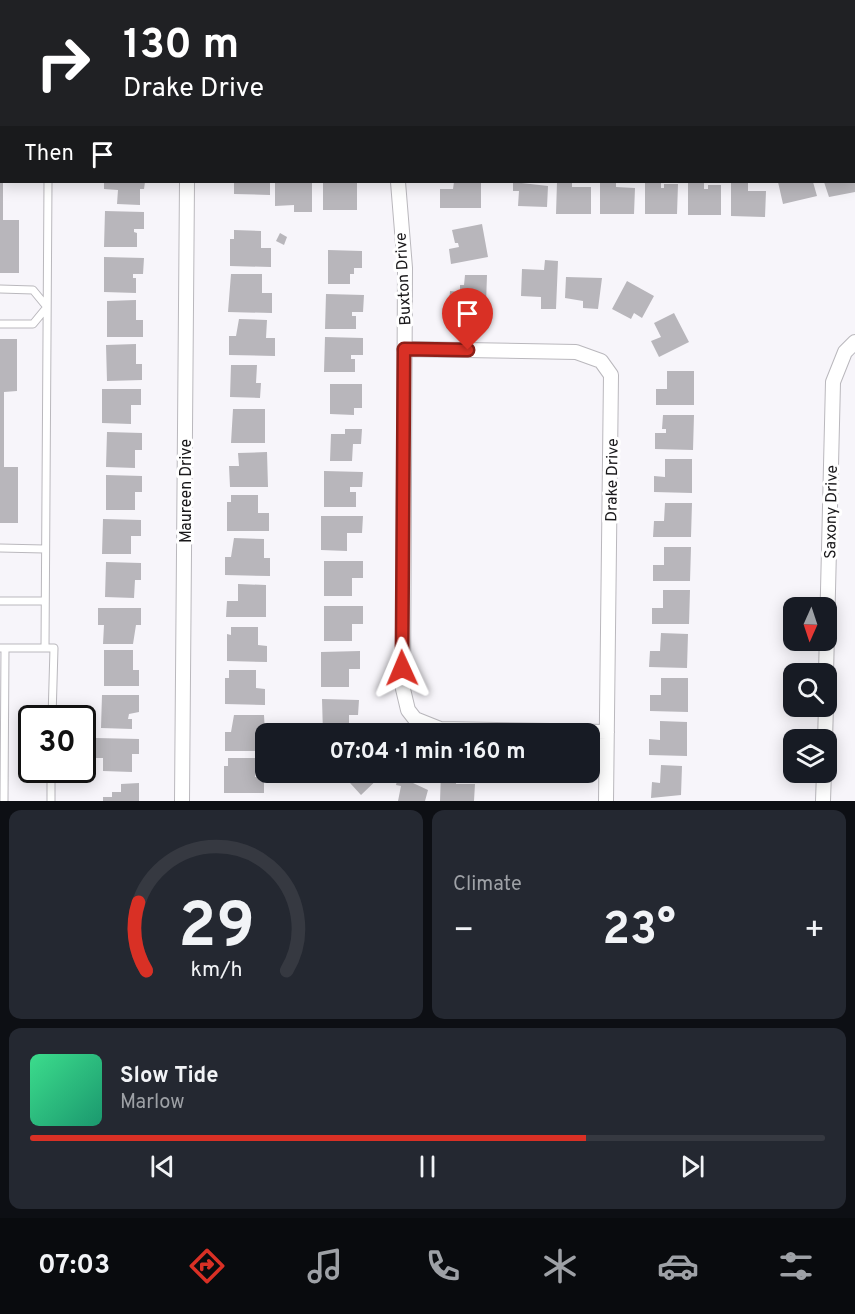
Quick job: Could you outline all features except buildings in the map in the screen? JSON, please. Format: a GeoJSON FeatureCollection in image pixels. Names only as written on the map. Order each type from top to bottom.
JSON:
{"type":"FeatureCollection","features":[{"type":"Feature","properties":{"kind":"street","name":"Maureen Drive"},"geometry":{"type":"LineString","coordinates":[[182,801],[187,183]]}},
{"type":"Feature","properties":{"kind":"street","name":"Buxton Drive"},"geometry":{"type":"LineString","coordinates":[[398,183],[405,268],[402,637],[403,688],[408,710],[415,719],[440,729],[607,732]]}},
{"type":"Feature","properties":{"kind":"street","name":"Saxony Drive"},"geometry":{"type":"LineString","coordinates":[[826,663],[833,382],[850,347]]}},
{"type":"Feature","properties":{"kind":"street","name":"Drake Drive"},"geometry":{"type":"LineString","coordinates":[[404,349],[576,352],[593,356],[608,368],[613,384],[606,801]]}},
{"type":"Feature","properties":{"kind":"street"},"geometry":{"type":"LineString","coordinates":[[824,783],[824,801]]}},
{"type":"Feature","properties":{"kind":"lane"},"geometry":{"type":"LineString","coordinates":[[45,648],[48,183]]}},
{"type":"Feature","properties":{"kind":"lane"},"geometry":{"type":"LineString","coordinates":[[0,289],[33,290],[47,307]]}},
{"type":"Feature","properties":{"kind":"lane"},"geometry":{"type":"LineString","coordinates":[[0,324],[33,324],[47,307]]}},
{"type":"Feature","properties":{"kind":"lane"},"geometry":{"type":"LineString","coordinates":[[0,549],[44,549]]}},
{"type":"Feature","properties":{"kind":"lane"},"geometry":{"type":"LineString","coordinates":[[0,601],[45,602]]}},
{"type":"Feature","properties":{"kind":"lane"},"geometry":{"type":"LineString","coordinates":[[4,801],[2,648],[54,648],[52,705]]}},
{"type":"Feature","properties":{"kind":"lane"},"geometry":{"type":"LineString","coordinates":[[51,783],[51,801]]}},
{"type":"Feature","properties":{"kind":"route"},"geometry":{"type":"LineString","coordinates":[[402,668],[404,349],[468,350]]}}]}
